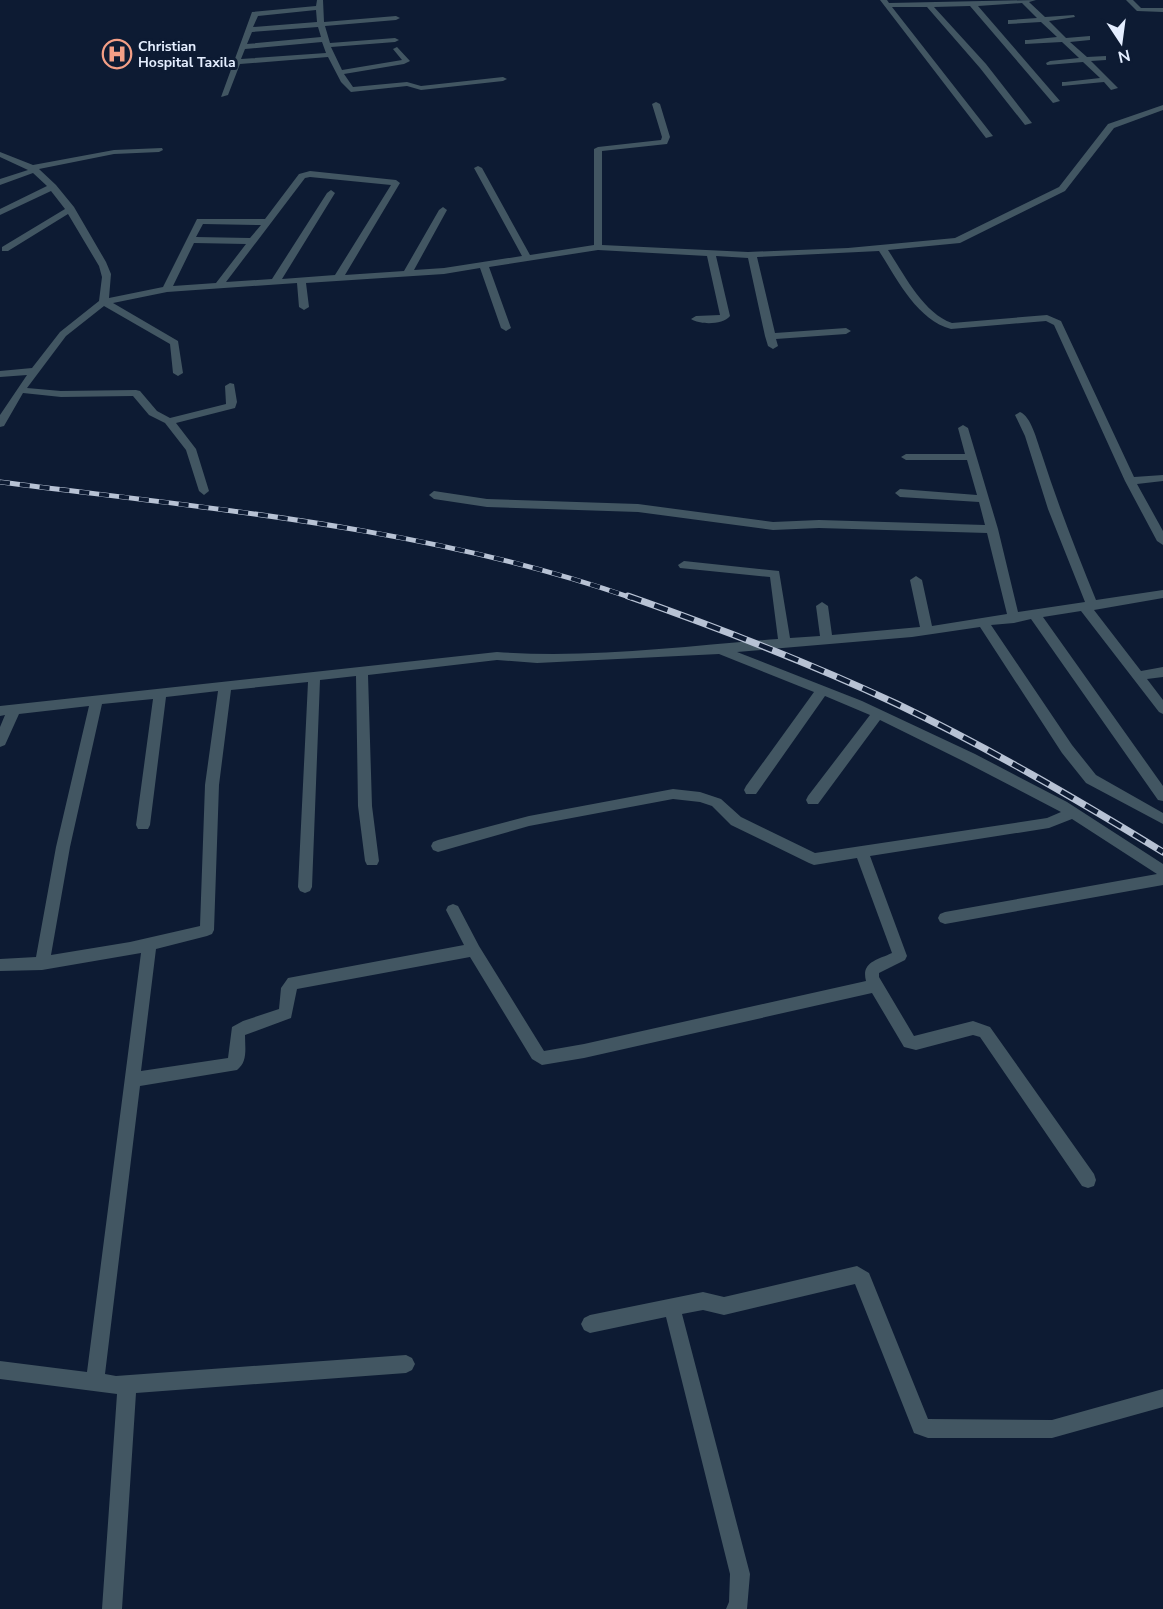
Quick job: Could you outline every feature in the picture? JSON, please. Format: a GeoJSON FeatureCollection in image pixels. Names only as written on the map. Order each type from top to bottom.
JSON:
{"type":"FeatureCollection","features":[{"type":"Feature","properties":{"kind":"street"},"geometry":{"type":"LineString","coordinates":[[1023,0],[1114,88]]}},
{"type":"Feature","properties":{"kind":"street"},"geometry":{"type":"LineString","coordinates":[[886,3],[1033,0]]}},
{"type":"Feature","properties":{"kind":"street"},"geometry":{"type":"LineString","coordinates":[[1129,0],[1139,10],[1163,10]]}},
{"type":"Feature","properties":{"kind":"street"},"geometry":{"type":"LineString","coordinates":[[886,3],[989,136]]}},
{"type":"Feature","properties":{"kind":"street"},"geometry":{"type":"LineString","coordinates":[[924,3],[983,66],[1028,123]]}},
{"type":"Feature","properties":{"kind":"street"},"geometry":{"type":"LineString","coordinates":[[970,3],[1056,100]]}},
{"type":"Feature","properties":{"kind":"street"},"geometry":{"type":"LineString","coordinates":[[224,95],[255,14],[319,4],[330,55],[348,86],[355,91],[407,84],[421,88],[502,79]]}},
{"type":"Feature","properties":{"kind":"street"},"geometry":{"type":"LineString","coordinates":[[1011,22],[1071,17]]}},
{"type":"Feature","properties":{"kind":"street"},"geometry":{"type":"LineString","coordinates":[[249,30],[396,18]]}},
{"type":"Feature","properties":{"kind":"street"},"geometry":{"type":"LineString","coordinates":[[1029,42],[1087,38]]}},
{"type":"Feature","properties":{"kind":"street"},"geometry":{"type":"LineString","coordinates":[[243,47],[395,40]]}},
{"type":"Feature","properties":{"kind":"street"},"geometry":{"type":"LineString","coordinates":[[341,72],[406,61],[397,49]]}},
{"type":"Feature","properties":{"kind":"street"},"geometry":{"type":"LineString","coordinates":[[237,62],[330,55]]}},
{"type":"Feature","properties":{"kind":"street"},"geometry":{"type":"LineString","coordinates":[[1050,63],[1103,58]]}},
{"type":"Feature","properties":{"kind":"street"},"geometry":{"type":"LineString","coordinates":[[1065,84],[1106,80]]}},
{"type":"Feature","properties":{"kind":"street"},"geometry":{"type":"LineString","coordinates":[[598,247],[598,149],[664,142],[666,137],[656,104]]}},
{"type":"Feature","properties":{"kind":"street"},"geometry":{"type":"LineString","coordinates":[[0,424],[20,390],[63,334],[104,302],[167,289],[407,274],[484,266],[527,257],[598,247],[752,255],[882,248],[957,241],[1062,189],[1111,126],[1163,107]]}},
{"type":"Feature","properties":{"kind":"street"},"geometry":{"type":"LineString","coordinates":[[0,182],[33,169],[114,152],[159,150]]}},
{"type":"Feature","properties":{"kind":"street"},"geometry":{"type":"LineString","coordinates":[[0,154],[13,157],[33,169],[71,208],[104,267],[106,280],[104,302]]}},
{"type":"Feature","properties":{"kind":"street"},"geometry":{"type":"LineString","coordinates":[[478,168],[527,257]]}},
{"type":"Feature","properties":{"kind":"street"},"geometry":{"type":"LineString","coordinates":[[220,284],[302,176],[310,174],[396,183],[338,278]]}},
{"type":"Feature","properties":{"kind":"street"},"geometry":{"type":"LineString","coordinates":[[0,212],[53,187]]}},
{"type":"Feature","properties":{"kind":"street"},"geometry":{"type":"LineString","coordinates":[[276,281],[331,193]]}},
{"type":"Feature","properties":{"kind":"street"},"geometry":{"type":"LineString","coordinates":[[5,249],[71,208]]}},
{"type":"Feature","properties":{"kind":"street"},"geometry":{"type":"LineString","coordinates":[[407,274],[443,210]]}},
{"type":"Feature","properties":{"kind":"street"},"geometry":{"type":"LineString","coordinates":[[167,289],[202,219],[266,222]]}},
{"type":"Feature","properties":{"kind":"street"},"geometry":{"type":"LineString","coordinates":[[191,240],[252,241]]}},
{"type":"Feature","properties":{"kind":"street"},"geometry":{"type":"LineString","coordinates":[[882,248],[900,276],[940,324],[951,326],[1047,318],[1055,320],[1130,481],[1163,541]]}},
{"type":"Feature","properties":{"kind":"street"},"geometry":{"type":"LineString","coordinates":[[696,319],[722,319],[725,316],[711,253]]}},
{"type":"Feature","properties":{"kind":"street"},"geometry":{"type":"LineString","coordinates":[[752,255],[772,341],[846,331]]}},
{"type":"Feature","properties":{"kind":"street"},"geometry":{"type":"LineString","coordinates":[[484,266],[506,328]]}},
{"type":"Feature","properties":{"kind":"street"},"geometry":{"type":"LineString","coordinates":[[301,280],[304,307]]}},
{"type":"Feature","properties":{"kind":"street"},"geometry":{"type":"LineString","coordinates":[[104,302],[175,343],[178,373]]}},
{"type":"Feature","properties":{"kind":"street"},"geometry":{"type":"LineString","coordinates":[[0,374],[34,371]]}},
{"type":"Feature","properties":{"kind":"street"},"geometry":{"type":"LineString","coordinates":[[169,421],[231,406],[230,386]]}},
{"type":"Feature","properties":{"kind":"street"},"geometry":{"type":"LineString","coordinates":[[20,390],[61,394],[136,393],[141,396],[153,413],[169,421],[191,449],[204,491]]}},
{"type":"Feature","properties":{"kind":"street"},"geometry":{"type":"LineString","coordinates":[[1020,416],[1030,436],[1089,606],[1163,709]]}},
{"type":"Feature","properties":{"kind":"street"},"geometry":{"type":"LineString","coordinates":[[963,428],[992,529],[1014,619]]}},
{"type":"Feature","properties":{"kind":"street"},"geometry":{"type":"LineString","coordinates":[[906,458],[972,457]]}},
{"type":"Feature","properties":{"kind":"street"},"geometry":{"type":"LineString","coordinates":[[1130,481],[1163,478]]}},
{"type":"Feature","properties":{"kind":"street"},"geometry":{"type":"LineString","coordinates":[[900,493],[983,499]]}},
{"type":"Feature","properties":{"kind":"street"},"geometry":{"type":"LineString","coordinates":[[434,495],[487,503],[638,508],[772,526],[819,524],[992,529]]}},
{"type":"Feature","properties":{"kind":"street"},"geometry":{"type":"LineString","coordinates":[[684,565],[775,574],[784,642]]}},
{"type":"Feature","properties":{"kind":"street"},"geometry":{"type":"LineString","coordinates":[[916,580],[927,631]]}},
{"type":"Feature","properties":{"kind":"street"},"geometry":{"type":"LineString","coordinates":[[0,711],[497,656],[537,659],[720,650],[784,642],[927,631],[1163,594]]}},
{"type":"Feature","properties":{"kind":"street"},"geometry":{"type":"LineString","coordinates":[[822,606],[826,640]]}},
{"type":"Feature","properties":{"kind":"street"},"geometry":{"type":"LineString","coordinates":[[1035,615],[1163,796]]}},
{"type":"Feature","properties":{"kind":"street"},"geometry":{"type":"LineString","coordinates":[[984,623],[1067,749],[1091,779],[1163,819]]}},
{"type":"Feature","properties":{"kind":"street"},"geometry":{"type":"LineString","coordinates":[[720,650],[878,714],[970,758],[1073,813],[1163,871]]}},
{"type":"Feature","properties":{"kind":"street"},"geometry":{"type":"LineString","coordinates":[[362,672],[365,806],[372,861]]}},
{"type":"Feature","properties":{"kind":"street"},"geometry":{"type":"LineString","coordinates":[[1139,676],[1163,672]]}},
{"type":"Feature","properties":{"kind":"street"},"geometry":{"type":"LineString","coordinates":[[305,887],[314,677]]}},
{"type":"Feature","properties":{"kind":"street"},"geometry":{"type":"LineString","coordinates":[[0,965],[42,964],[149,946],[207,930],[212,785],[225,687]]}},
{"type":"Feature","properties":{"kind":"street"},"geometry":{"type":"LineString","coordinates":[[751,789],[822,690]]}},
{"type":"Feature","properties":{"kind":"street"},"geometry":{"type":"LineString","coordinates":[[143,825],[160,695]]}},
{"type":"Feature","properties":{"kind":"street"},"geometry":{"type":"LineString","coordinates":[[42,964],[63,847],[96,702]]}},
{"type":"Feature","properties":{"kind":"street"},"geometry":{"type":"LineString","coordinates":[[0,742],[14,710]]}},
{"type":"Feature","properties":{"kind":"street"},"geometry":{"type":"LineString","coordinates":[[813,800],[878,714]]}},
{"type":"Feature","properties":{"kind":"street"},"geometry":{"type":"LineString","coordinates":[[438,846],[529,821],[673,794],[696,795],[720,803],[729,810],[736,821],[814,859],[1049,823],[1073,813]]}},
{"type":"Feature","properties":{"kind":"street"},"geometry":{"type":"LineString","coordinates":[[861,851],[900,956],[872,969],[877,986],[909,1042],[916,1043],[973,1029],[985,1032],[1088,1180]]}},
{"type":"Feature","properties":{"kind":"street"},"geometry":{"type":"LineString","coordinates":[[945,918],[1163,879]]}},
{"type":"Feature","properties":{"kind":"street"},"geometry":{"type":"LineString","coordinates":[[453,910],[474,950],[537,1054],[542,1058],[584,1051],[877,986]]}},
{"type":"Feature","properties":{"kind":"street"},"geometry":{"type":"LineString","coordinates":[[95,1383],[149,946]]}},
{"type":"Feature","properties":{"kind":"street"},"geometry":{"type":"LineString","coordinates":[[132,1080],[231,1065],[237,1061],[237,1032],[243,1026],[280,1017],[286,1013],[288,988],[293,983],[474,950]]}},
{"type":"Feature","properties":{"kind":"street"},"geometry":{"type":"LineString","coordinates":[[590,1324],[703,1301],[724,1306],[857,1275],[863,1279],[921,1426],[928,1430],[1052,1429],[1163,1398]]}},
{"type":"Feature","properties":{"kind":"street"},"geometry":{"type":"LineString","coordinates":[[675,1318],[741,1574],[739,1604],[736,1609]]}},
{"type":"Feature","properties":{"kind":"street"},"geometry":{"type":"LineString","coordinates":[[0,1370],[95,1383],[127,1384],[405,1364]]}},
{"type":"Feature","properties":{"kind":"street"},"geometry":{"type":"LineString","coordinates":[[112,1609],[127,1384]]}},
{"type":"Feature","properties":{"kind":"railway"},"geometry":{"type":"LineString","coordinates":[[0,482],[319,523],[398,537],[555,574],[632,598]]}},
{"type":"Feature","properties":{"kind":"railway"},"geometry":{"type":"LineString","coordinates":[[628,596],[764,647],[897,704],[1032,775],[1163,852]]}},
{"type":"Feature","properties":{"kind":"place","name":"Christian Hospital Taxila"},"geometry":{"type":"Point","coordinates":[117,54]}}]}
